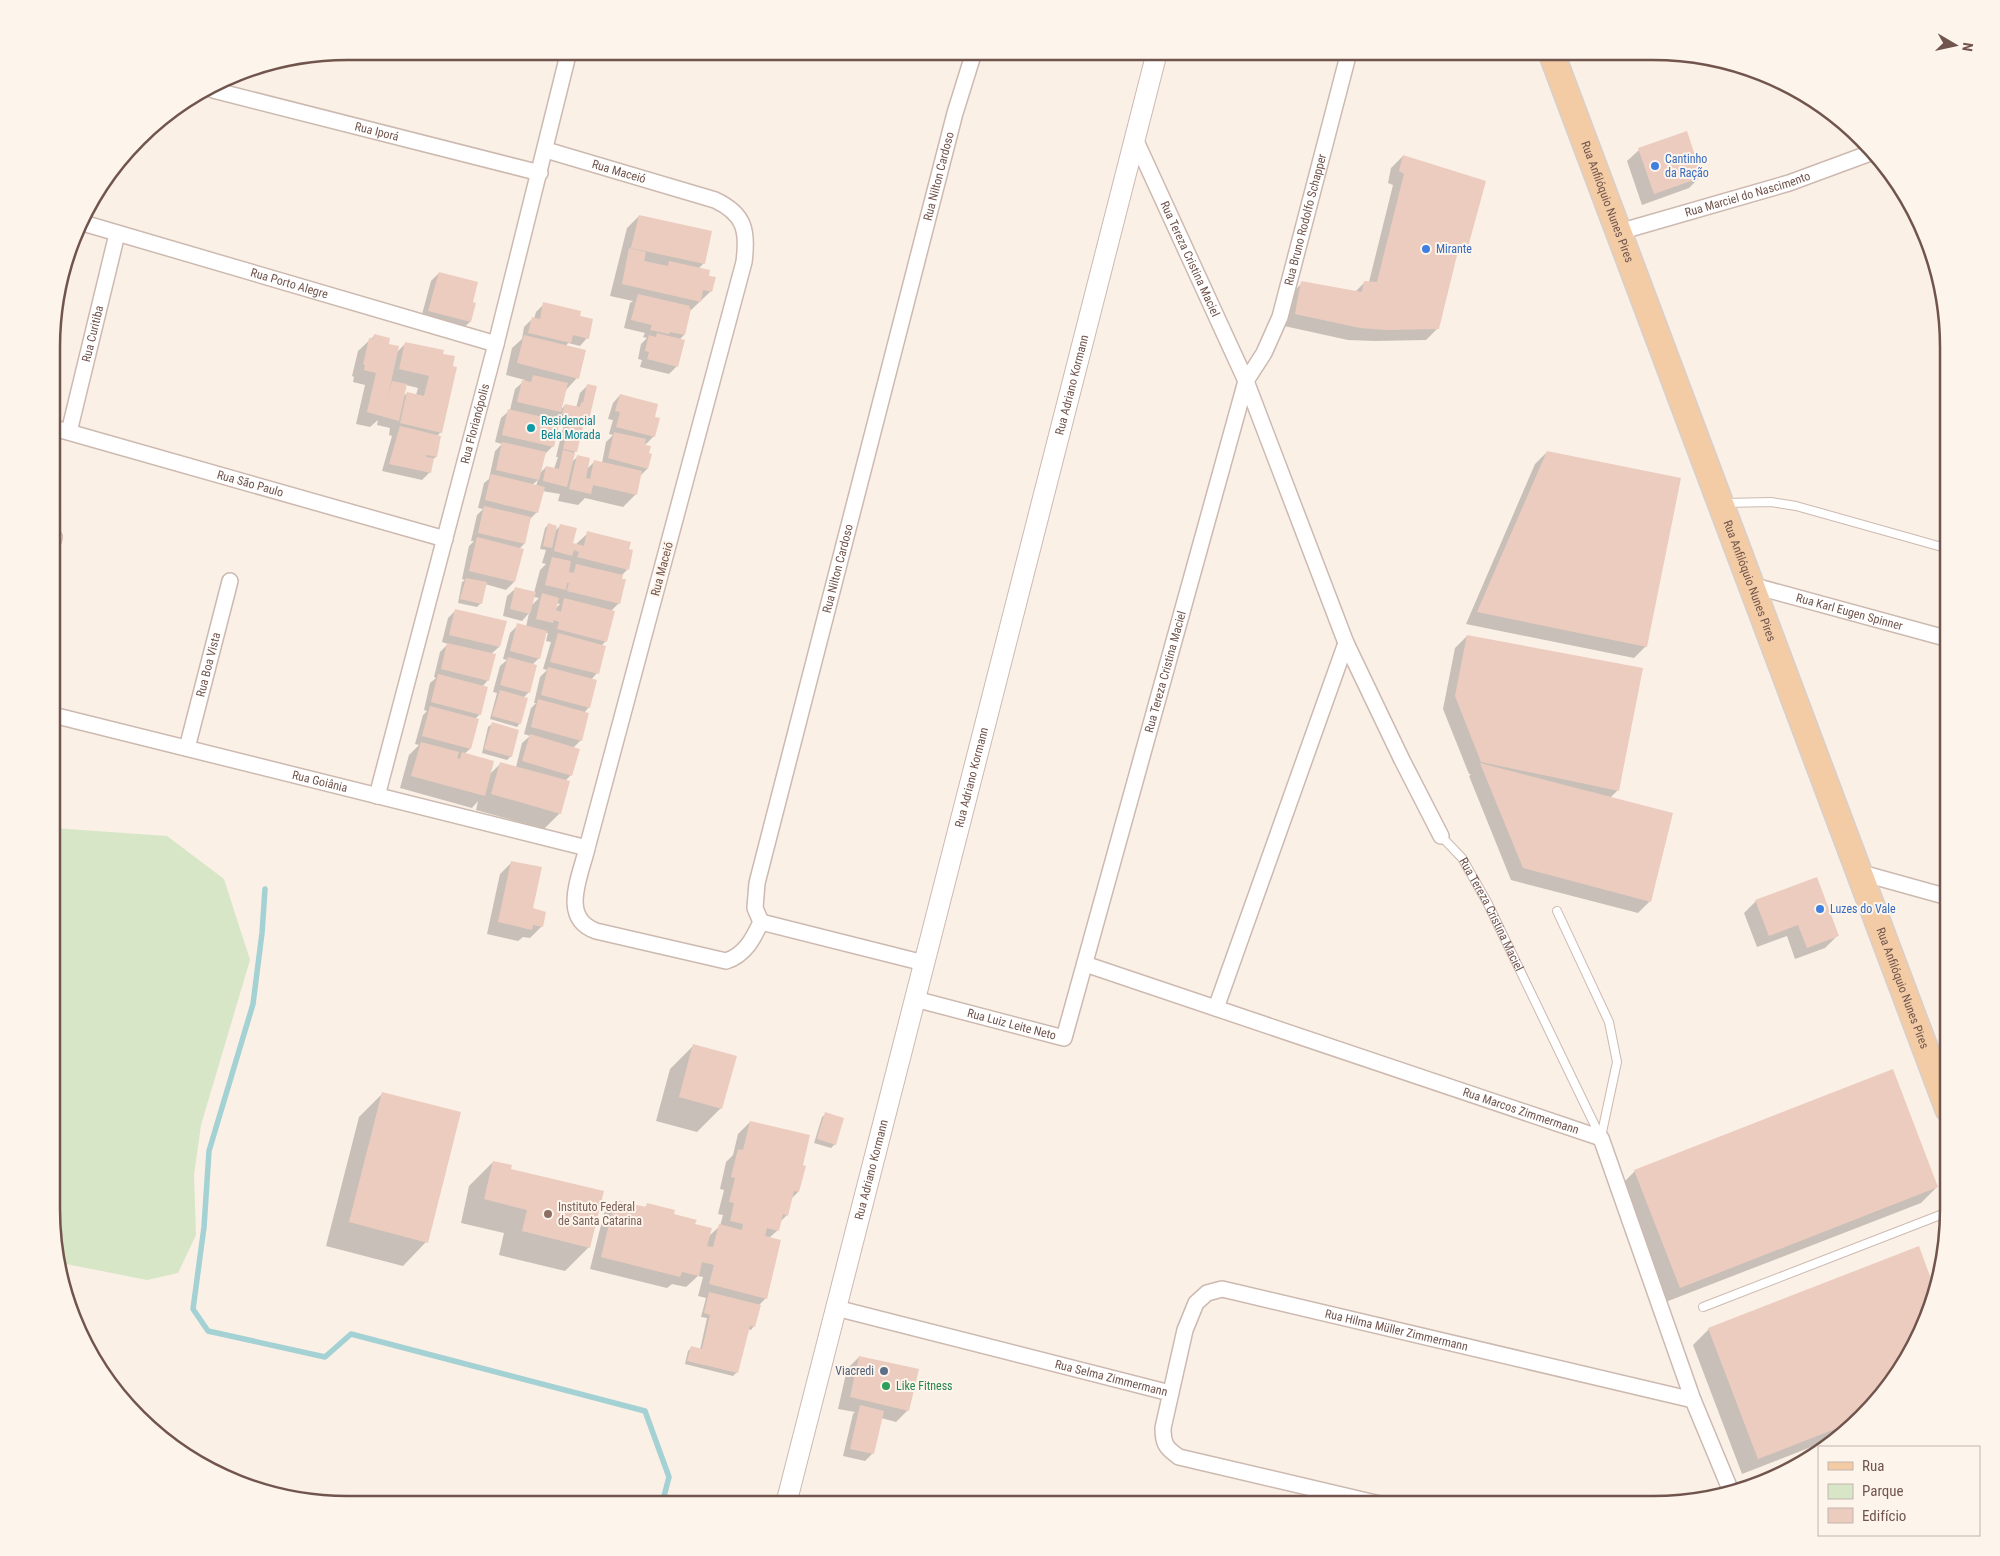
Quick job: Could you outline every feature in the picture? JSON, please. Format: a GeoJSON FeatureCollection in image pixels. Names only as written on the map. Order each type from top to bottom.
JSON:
{"type":"FeatureCollection","features":[{"type":"Feature","properties":{"kind":"main road","name":"Rua Anfilóquio Nunes Pires"},"geometry":{"type":"LineString","coordinates":[[1554,60],[1940,1088]]}},
{"type":"Feature","properties":{"kind":"street","name":"Rua Florianópolis"},"geometry":{"type":"LineString","coordinates":[[377,796],[496,344],[546,150],[567,60]]}},
{"type":"Feature","properties":{"kind":"street","name":"Rua Nilton Cardoso"},"geometry":{"type":"LineString","coordinates":[[761,922],[755,908],[757,883],[955,113],[972,60]]}},
{"type":"Feature","properties":{"kind":"street","name":"Rua Adriano Kormann"},"geometry":{"type":"LineString","coordinates":[[788,1496],[1155,60]]}},
{"type":"Feature","properties":{"kind":"street","name":"Rua Bruno Rodolfo Schapper"},"geometry":{"type":"LineString","coordinates":[[1246,381],[1264,353],[1280,317],[1347,60]]}},
{"type":"Feature","properties":{"kind":"street","name":"Rua Iporá"},"geometry":{"type":"LineString","coordinates":[[218,91],[540,173]]}},
{"type":"Feature","properties":{"kind":"street","name":"Rua Tereza Cristina Maciel"},"geometry":{"type":"LineString","coordinates":[[1135,139],[1246,381],[1346,643],[1441,836]]}},
{"type":"Feature","properties":{"kind":"street","name":"Rua Maceió"},"geometry":{"type":"LineString","coordinates":[[546,150],[716,200],[731,208],[737,214],[742,222],[746,239],[741,271],[588,848],[574,903],[575,909],[579,920],[590,929],[726,961],[741,954],[751,943],[761,922]]}},
{"type":"Feature","properties":{"kind":"street","name":"Rua Marciel do Nascimento"},"geometry":{"type":"LineString","coordinates":[[1619,232],[1789,183],[1866,155]]}},
{"type":"Feature","properties":{"kind":"street","name":"Rua Porto Alegre"},"geometry":{"type":"LineString","coordinates":[[87,225],[496,344]]}},
{"type":"Feature","properties":{"kind":"street","name":"Rua Curitiba"},"geometry":{"type":"LineString","coordinates":[[69,432],[117,234]]}},
{"type":"Feature","properties":{"kind":"street","name":"Rua Tereza Cristina Maciel"},"geometry":{"type":"LineString","coordinates":[[1085,964],[1246,381]]}},
{"type":"Feature","properties":{"kind":"street","name":"Rua São Paulo"},"geometry":{"type":"LineString","coordinates":[[60,430],[445,540]]}},
{"type":"Feature","properties":{"kind":"street","name":"Rua Boa Vista"},"geometry":{"type":"LineString","coordinates":[[187,748],[230,581]]}},
{"type":"Feature","properties":{"kind":"street","name":"Rua Karl Eugen Spinner"},"geometry":{"type":"LineString","coordinates":[[1751,585],[1940,637]]}},
{"type":"Feature","properties":{"kind":"street"},"geometry":{"type":"LineString","coordinates":[[1216,1008],[1346,643]]}},
{"type":"Feature","properties":{"kind":"street","name":"Rua Goiânia"},"geometry":{"type":"LineString","coordinates":[[60,717],[588,848]]}},
{"type":"Feature","properties":{"kind":"street"},"geometry":{"type":"LineString","coordinates":[[1858,872],[1940,895]]}},
{"type":"Feature","properties":{"kind":"street"},"geometry":{"type":"LineString","coordinates":[[761,922],[924,963]]}},
{"type":"Feature","properties":{"kind":"street","name":"Rua Luiz Leite Neto"},"geometry":{"type":"LineString","coordinates":[[915,999],[1064,1038],[1085,964]]}},
{"type":"Feature","properties":{"kind":"street","name":"Rua Marcos Zimmermann"},"geometry":{"type":"LineString","coordinates":[[1085,964],[1601,1138]]}},
{"type":"Feature","properties":{"kind":"street"},"geometry":{"type":"LineString","coordinates":[[1601,1138],[1692,1400],[1729,1486]]}},
{"type":"Feature","properties":{"kind":"street","name":"Rua Hilma Müller Zimmermann"},"geometry":{"type":"LineString","coordinates":[[1170,1393],[1185,1330],[1196,1303],[1207,1293],[1222,1290],[1692,1400]]}},
{"type":"Feature","properties":{"kind":"street","name":"Rua Selma Zimmermann"},"geometry":{"type":"LineString","coordinates":[[836,1308],[1170,1393],[1163,1428],[1163,1438],[1168,1449],[1179,1457],[1346,1496]]}},
{"type":"Feature","properties":{"kind":"lane"},"geometry":{"type":"LineString","coordinates":[[1720,503],[1771,502],[1796,506],[1940,546]]}},
{"type":"Feature","properties":{"kind":"lane","name":"Rua Tereza Cristina Maciel"},"geometry":{"type":"LineString","coordinates":[[1441,836],[1462,858],[1487,902],[1601,1138]]}},
{"type":"Feature","properties":{"kind":"lane"},"geometry":{"type":"LineString","coordinates":[[1556,911],[1609,1022],[1616,1062],[1601,1138]]}},
{"type":"Feature","properties":{"kind":"lane"},"geometry":{"type":"LineString","coordinates":[[1703,1307],[1940,1215]]}},
{"type":"Feature","properties":{"kind":"green space"},"geometry":{"type":"Polygon","coordinates":[[[60,828],[167,836],[224,879],[250,960],[201,1125],[194,1175],[196,1235],[178,1273],[147,1280],[66,1264],[62,1246],[60,1209],[60,828]]]}},
{"type":"Feature","properties":{"kind":"building"},"geometry":{"type":"Polygon","coordinates":[[[1687,131],[1702,177],[1654,194],[1638,148],[1687,131]]]}},
{"type":"Feature","properties":{"kind":"building"},"geometry":{"type":"Polygon","coordinates":[[[1403,155],[1486,181],[1468,247],[1459,247],[1439,329],[1387,330],[1360,328],[1295,314],[1301,281],[1362,292],[1364,281],[1377,282],[1404,174],[1399,171],[1403,155]]]}},
{"type":"Feature","properties":{"kind":"building"},"geometry":{"type":"Polygon","coordinates":[[[639,215],[712,231],[705,264],[631,248],[639,215]]]}},
{"type":"Feature","properties":{"kind":"building"},"geometry":{"type":"Polygon","coordinates":[[[629,248],[646,252],[644,261],[668,266],[669,261],[710,270],[709,276],[716,277],[712,292],[703,290],[701,302],[622,284],[629,248]]]}},
{"type":"Feature","properties":{"kind":"building"},"geometry":{"type":"Polygon","coordinates":[[[439,272],[478,282],[473,302],[476,303],[471,322],[428,311],[439,272]]]}},
{"type":"Feature","properties":{"kind":"building"},"geometry":{"type":"Polygon","coordinates":[[[638,294],[690,306],[685,335],[650,330],[652,325],[631,320],[638,294]]]}},
{"type":"Feature","properties":{"kind":"building"},"geometry":{"type":"Polygon","coordinates":[[[543,302],[581,311],[580,316],[593,319],[589,339],[573,335],[571,343],[528,333],[532,317],[540,319],[543,302]]]}},
{"type":"Feature","properties":{"kind":"building"},"geometry":{"type":"Polygon","coordinates":[[[657,333],[685,340],[678,367],[647,359],[649,352],[645,351],[649,335],[656,337],[657,333]]]}},
{"type":"Feature","properties":{"kind":"building"},"geometry":{"type":"Polygon","coordinates":[[[374,334],[390,338],[389,344],[399,346],[386,405],[392,381],[407,384],[399,421],[367,412],[376,373],[364,370],[365,365],[363,365],[369,338],[373,339],[374,334]]]}},
{"type":"Feature","properties":{"kind":"building"},"geometry":{"type":"Polygon","coordinates":[[[524,335],[586,350],[579,379],[517,363],[524,335]]]}},
{"type":"Feature","properties":{"kind":"building"},"geometry":{"type":"Polygon","coordinates":[[[405,342],[444,350],[443,354],[455,356],[453,366],[457,367],[442,433],[400,423],[407,392],[424,396],[429,376],[399,369],[405,342]]]}},
{"type":"Feature","properties":{"kind":"building"},"geometry":{"type":"Polygon","coordinates":[[[533,375],[568,383],[561,412],[517,402],[522,380],[531,382],[533,375]]]}},
{"type":"Feature","properties":{"kind":"building"},"geometry":{"type":"Polygon","coordinates":[[[587,384],[597,386],[589,420],[585,419],[577,452],[563,449],[571,416],[562,414],[565,404],[580,407],[581,402],[583,403],[587,384]]]}},
{"type":"Feature","properties":{"kind":"building"},"geometry":{"type":"Polygon","coordinates":[[[620,394],[658,404],[655,417],[660,418],[655,437],[616,427],[620,412],[615,411],[620,394]]]}},
{"type":"Feature","properties":{"kind":"building","name":"Residencial Bela Morada"},"geometry":{"type":"Polygon","coordinates":[[[508,409],[560,421],[554,447],[502,435],[508,409]]]}},
{"type":"Feature","properties":{"kind":"building"},"geometry":{"type":"Polygon","coordinates":[[[400,426],[441,436],[437,457],[426,455],[426,457],[434,458],[431,473],[389,464],[400,426]]]}},
{"type":"Feature","properties":{"kind":"building"},"geometry":{"type":"Polygon","coordinates":[[[614,432],[646,439],[645,445],[651,446],[649,453],[652,454],[648,469],[608,458],[614,432]]]}},
{"type":"Feature","properties":{"kind":"building"},"geometry":{"type":"Polygon","coordinates":[[[502,442],[546,452],[539,480],[496,470],[502,442]]]}},
{"type":"Feature","properties":{"kind":"building"},"geometry":{"type":"Polygon","coordinates":[[[563,450],[575,453],[567,487],[543,481],[546,466],[559,469],[563,450]]]}},
{"type":"Feature","properties":{"kind":"building"},"geometry":{"type":"Polygon","coordinates":[[[1547,451],[1681,478],[1647,647],[1477,612],[1547,451]]]}},
{"type":"Feature","properties":{"kind":"building"},"geometry":{"type":"Polygon","coordinates":[[[577,455],[590,458],[586,478],[590,479],[594,460],[642,471],[637,495],[593,485],[591,494],[569,489],[577,455]]]}},
{"type":"Feature","properties":{"kind":"building"},"geometry":{"type":"Polygon","coordinates":[[[491,474],[545,487],[538,513],[485,500],[491,474]]]}},
{"type":"Feature","properties":{"kind":"building"},"geometry":{"type":"Polygon","coordinates":[[[484,506],[531,517],[525,544],[478,533],[484,506]]]}},
{"type":"Feature","properties":{"kind":"building"},"geometry":{"type":"Polygon","coordinates":[[[548,523],[557,526],[552,548],[543,546],[548,523]]]}},
{"type":"Feature","properties":{"kind":"building"},"geometry":{"type":"Polygon","coordinates":[[[560,524],[577,528],[573,543],[584,546],[587,531],[631,542],[629,549],[633,550],[629,570],[577,557],[579,552],[574,550],[572,556],[554,551],[560,524]]]}},
{"type":"Feature","properties":{"kind":"building"},"geometry":{"type":"Polygon","coordinates":[[[477,537],[524,549],[515,582],[469,571],[477,537]]]}},
{"type":"Feature","properties":{"kind":"building"},"geometry":{"type":"Polygon","coordinates":[[[552,557],[571,561],[569,572],[574,573],[576,564],[623,575],[622,579],[626,579],[620,604],[567,591],[569,583],[567,583],[566,590],[545,585],[552,557]]]}},
{"type":"Feature","properties":{"kind":"building"},"geometry":{"type":"Polygon","coordinates":[[[466,578],[487,582],[482,604],[460,599],[466,578]]]}},
{"type":"Feature","properties":{"kind":"building"},"geometry":{"type":"Polygon","coordinates":[[[515,587],[536,592],[530,614],[510,609],[515,587]]]}},
{"type":"Feature","properties":{"kind":"building"},"geometry":{"type":"Polygon","coordinates":[[[542,593],[559,598],[556,610],[561,612],[564,598],[615,611],[607,642],[557,629],[559,622],[554,620],[553,623],[536,619],[542,593]]]}},
{"type":"Feature","properties":{"kind":"building"},"geometry":{"type":"Polygon","coordinates":[[[455,609],[507,621],[500,647],[449,635],[455,609]]]}},
{"type":"Feature","properties":{"kind":"building"},"geometry":{"type":"Polygon","coordinates":[[[517,623],[547,631],[540,659],[510,651],[517,623]]]}},
{"type":"Feature","properties":{"kind":"building"},"geometry":{"type":"Polygon","coordinates":[[[558,633],[606,646],[599,674],[550,662],[558,633]]]}},
{"type":"Feature","properties":{"kind":"building"},"geometry":{"type":"Polygon","coordinates":[[[1467,635],[1643,668],[1619,791],[1481,762],[1455,696],[1467,635]]]}},
{"type":"Feature","properties":{"kind":"building"},"geometry":{"type":"Polygon","coordinates":[[[447,643],[496,654],[489,681],[441,669],[447,643]]]}},
{"type":"Feature","properties":{"kind":"building"},"geometry":{"type":"Polygon","coordinates":[[[508,657],[537,665],[530,693],[500,685],[508,657]]]}},
{"type":"Feature","properties":{"kind":"building"},"geometry":{"type":"Polygon","coordinates":[[[548,667],[597,680],[590,708],[541,695],[548,667]]]}},
{"type":"Feature","properties":{"kind":"building"},"geometry":{"type":"Polygon","coordinates":[[[438,674],[488,687],[481,715],[431,702],[438,674]]]}},
{"type":"Feature","properties":{"kind":"building"},"geometry":{"type":"Polygon","coordinates":[[[500,690],[528,698],[521,724],[492,716],[500,690]]]}},
{"type":"Feature","properties":{"kind":"building"},"geometry":{"type":"Polygon","coordinates":[[[538,699],[589,713],[582,741],[531,727],[538,699]]]}},
{"type":"Feature","properties":{"kind":"building"},"geometry":{"type":"Polygon","coordinates":[[[430,706],[479,719],[471,749],[422,736],[430,706]]]}},
{"type":"Feature","properties":{"kind":"building"},"geometry":{"type":"Polygon","coordinates":[[[492,722],[519,730],[512,757],[484,749],[492,722]]]}},
{"type":"Feature","properties":{"kind":"building"},"geometry":{"type":"Polygon","coordinates":[[[530,734],[580,749],[572,776],[522,761],[530,734]]]}},
{"type":"Feature","properties":{"kind":"building"},"geometry":{"type":"Polygon","coordinates":[[[421,742],[459,752],[457,758],[460,759],[462,752],[494,761],[485,796],[411,776],[421,742]]]}},
{"type":"Feature","properties":{"kind":"building"},"geometry":{"type":"Polygon","coordinates":[[[500,762],[570,781],[561,814],[491,794],[500,762]]]}},
{"type":"Feature","properties":{"kind":"building"},"geometry":{"type":"Polygon","coordinates":[[[1480,763],[1673,813],[1651,902],[1523,868],[1480,763]]]}},
{"type":"Feature","properties":{"kind":"building"},"geometry":{"type":"Polygon","coordinates":[[[511,861],[542,867],[533,908],[546,912],[543,927],[533,925],[532,930],[498,922],[511,861]]]}},
{"type":"Feature","properties":{"kind":"building"},"geometry":{"type":"Polygon","coordinates":[[[1817,877],[1839,936],[1807,948],[1798,925],[1769,936],[1755,900],[1817,877]]]}},
{"type":"Feature","properties":{"kind":"building"},"geometry":{"type":"Polygon","coordinates":[[[693,1044],[737,1056],[722,1109],[679,1097],[693,1044]]]}},
{"type":"Feature","properties":{"kind":"building"},"geometry":{"type":"Polygon","coordinates":[[[1893,1069],[1938,1187],[1680,1288],[1634,1170],[1893,1069]]]}},
{"type":"Feature","properties":{"kind":"building"},"geometry":{"type":"Polygon","coordinates":[[[382,1092],[461,1112],[428,1243],[349,1222],[382,1092]]]}},
{"type":"Feature","properties":{"kind":"building"},"geometry":{"type":"Polygon","coordinates":[[[825,1112],[844,1118],[836,1145],[817,1139],[825,1112]]]}},
{"type":"Feature","properties":{"kind":"building"},"geometry":{"type":"Polygon","coordinates":[[[750,1121],[810,1135],[803,1165],[806,1166],[799,1192],[794,1191],[788,1216],[783,1214],[779,1231],[767,1228],[765,1236],[781,1240],[767,1299],[709,1284],[714,1265],[702,1262],[699,1276],[682,1272],[680,1277],[601,1257],[615,1200],[646,1207],[647,1203],[675,1210],[674,1214],[697,1220],[695,1224],[712,1228],[707,1246],[713,1247],[719,1224],[742,1230],[743,1224],[730,1221],[734,1203],[729,1202],[735,1178],[731,1177],[738,1149],[743,1150],[750,1121]]]}},
{"type":"Feature","properties":{"kind":"building"},"geometry":{"type":"Polygon","coordinates":[[[493,1161],[512,1165],[511,1169],[604,1191],[590,1248],[522,1231],[527,1210],[484,1199],[493,1161]]]}},
{"type":"Feature","properties":{"kind":"building"},"geometry":{"type":"Polygon","coordinates":[[[1919,1246],[1931,1279],[1918,1319],[1902,1352],[1881,1384],[1856,1412],[1839,1427],[1758,1459],[1708,1328],[1919,1246]]]}},
{"type":"Feature","properties":{"kind":"building"},"geometry":{"type":"Polygon","coordinates":[[[709,1292],[761,1305],[755,1327],[750,1326],[738,1373],[687,1361],[691,1346],[702,1349],[710,1315],[704,1313],[709,1292]]]}},
{"type":"Feature","properties":{"kind":"building"},"geometry":{"type":"Polygon","coordinates":[[[859,1356],[919,1369],[909,1411],[850,1397],[859,1356]]]}},
{"type":"Feature","properties":{"kind":"building"},"geometry":{"type":"Polygon","coordinates":[[[860,1405],[884,1411],[874,1454],[850,1449],[860,1405]]]}},
{"type":"Feature","properties":{"kind":"waterway"},"geometry":{"type":"LineString","coordinates":[[265,889],[262,933],[253,1004],[209,1151],[204,1227],[193,1309],[208,1331],[325,1357],[351,1334],[645,1411],[669,1477],[664,1496]]}},
{"type":"Feature","properties":{"kind":"place","name":"Cantinho da Ração"},"geometry":{"type":"Point","coordinates":[1655,166]}},
{"type":"Feature","properties":{"kind":"place","name":"Mirante"},"geometry":{"type":"Point","coordinates":[1426,249]}},
{"type":"Feature","properties":{"kind":"place","name":"Residencial Bela Morada"},"geometry":{"type":"Point","coordinates":[531,428]}},
{"type":"Feature","properties":{"kind":"place","name":"Luzes do Vale"},"geometry":{"type":"Point","coordinates":[1820,909]}},
{"type":"Feature","properties":{"kind":"place","name":"Instituto Federal de Santa Catarina"},"geometry":{"type":"Point","coordinates":[548,1214]}},
{"type":"Feature","properties":{"kind":"place","name":"Viacredi"},"geometry":{"type":"Point","coordinates":[884,1371]}},
{"type":"Feature","properties":{"kind":"place","name":"Like Fitness"},"geometry":{"type":"Point","coordinates":[886,1386]}}]}
